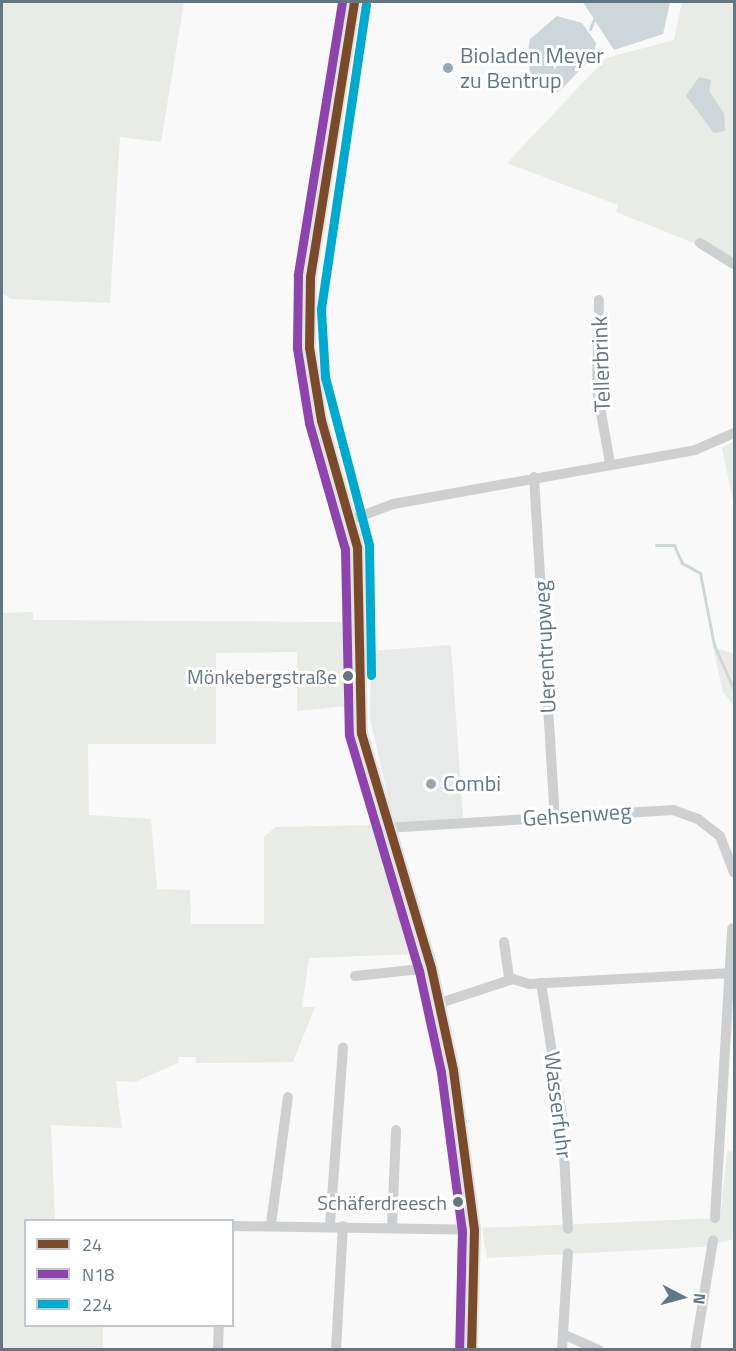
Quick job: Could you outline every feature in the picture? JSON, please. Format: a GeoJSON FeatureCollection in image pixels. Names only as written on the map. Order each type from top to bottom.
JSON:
{"type":"FeatureCollection","features":[{"type":"Feature","properties":{"kind":"main road"},"geometry":{"type":"LineString","coordinates":[[354,2],[309,306],[313,379],[350,520],[361,615],[360,725],[386,828],[440,1003],[474,1230],[471,1350]]}},
{"type":"Feature","properties":{"kind":"street"},"geometry":{"type":"LineString","coordinates":[[700,243],[735,264]]}},
{"type":"Feature","properties":{"kind":"street","name":"Tellerbrink"},"geometry":{"type":"LineString","coordinates":[[599,300],[597,390],[610,463]]}},
{"type":"Feature","properties":{"kind":"street"},"geometry":{"type":"LineString","coordinates":[[350,520],[393,504],[610,463],[695,450],[735,433]]}},
{"type":"Feature","properties":{"kind":"street","name":"Uerentrupweg"},"geometry":{"type":"LineString","coordinates":[[534,477],[555,817]]}},
{"type":"Feature","properties":{"kind":"street","name":"Gehsenweg"},"geometry":{"type":"LineString","coordinates":[[386,828],[674,810],[720,836],[735,873]]}},
{"type":"Feature","properties":{"kind":"street"},"geometry":{"type":"LineString","coordinates":[[715,1218],[732,928]]}},
{"type":"Feature","properties":{"kind":"street"},"geometry":{"type":"LineString","coordinates":[[504,942],[508,979]]}},
{"type":"Feature","properties":{"kind":"street"},"geometry":{"type":"LineString","coordinates":[[355,976],[431,968]]}},
{"type":"Feature","properties":{"kind":"street"},"geometry":{"type":"LineString","coordinates":[[440,1003],[508,979],[541,983],[731,973]]}},
{"type":"Feature","properties":{"kind":"street","name":"Wasserfuhr"},"geometry":{"type":"LineString","coordinates":[[541,983],[562,1115],[568,1229]]}},
{"type":"Feature","properties":{"kind":"street"},"geometry":{"type":"LineString","coordinates":[[330,1225],[343,1047]]}},
{"type":"Feature","properties":{"kind":"street"},"geometry":{"type":"LineString","coordinates":[[271,1224],[288,1097]]}},
{"type":"Feature","properties":{"kind":"street"},"geometry":{"type":"LineString","coordinates":[[392,1227],[396,1130]]}},
{"type":"Feature","properties":{"kind":"street"},"geometry":{"type":"LineString","coordinates":[[234,1226],[330,1225],[474,1230]]}},
{"type":"Feature","properties":{"kind":"street"},"geometry":{"type":"LineString","coordinates":[[336,1350],[343,1226]]}},
{"type":"Feature","properties":{"kind":"street"},"geometry":{"type":"LineString","coordinates":[[695,1350],[713,1240]]}},
{"type":"Feature","properties":{"kind":"street"},"geometry":{"type":"LineString","coordinates":[[562,1350],[565,1335],[568,1253]]}},
{"type":"Feature","properties":{"kind":"street"},"geometry":{"type":"LineString","coordinates":[[218,1350],[219,1327]]}},
{"type":"Feature","properties":{"kind":"street"},"geometry":{"type":"LineString","coordinates":[[565,1335],[598,1350]]}},
{"type":"Feature","properties":{"kind":"shaded area"},"geometry":{"type":"Polygon","coordinates":[[[2,2],[184,2],[161,142],[120,137],[110,303],[11,299],[2,293],[2,2]]]}},
{"type":"Feature","properties":{"kind":"shaded area"},"geometry":{"type":"Polygon","coordinates":[[[583,2],[670,3],[663,34],[614,50],[583,2]]]}},
{"type":"Feature","properties":{"kind":"shaded area"},"geometry":{"type":"Polygon","coordinates":[[[682,2],[734,2],[734,259],[616,212],[618,205],[507,163],[606,58],[674,40],[682,2]]]}},
{"type":"Feature","properties":{"kind":"shaded area"},"geometry":{"type":"Polygon","coordinates":[[[557,16],[582,23],[596,43],[593,56],[559,92],[548,90],[531,75],[527,58],[530,39],[557,16]]]}},
{"type":"Feature","properties":{"kind":"shaded area"},"geometry":{"type":"Polygon","coordinates":[[[699,77],[711,80],[709,91],[724,113],[725,131],[714,133],[686,96],[699,77]]]}},
{"type":"Feature","properties":{"kind":"shaded area"},"geometry":{"type":"Polygon","coordinates":[[[734,441],[734,505],[722,448],[734,441]]]}},
{"type":"Feature","properties":{"kind":"shaded area"},"geometry":{"type":"Polygon","coordinates":[[[33,612],[33,620],[347,622],[348,706],[297,711],[297,652],[216,653],[216,744],[88,744],[89,815],[151,819],[157,889],[190,890],[191,924],[264,924],[264,837],[276,827],[375,825],[416,954],[309,958],[302,1007],[315,1007],[293,1062],[196,1063],[196,1057],[179,1057],[178,1063],[135,1082],[116,1081],[122,1128],[51,1125],[55,1219],[24,1219],[24,1327],[103,1327],[103,1349],[2,1349],[2,613],[33,612]]]}},
{"type":"Feature","properties":{"kind":"shaded area"},"geometry":{"type":"Polygon","coordinates":[[[451,645],[463,818],[394,824],[370,718],[371,651],[451,645]]]}},
{"type":"Feature","properties":{"kind":"shaded area"},"geometry":{"type":"Polygon","coordinates":[[[713,647],[734,654],[734,706],[723,692],[713,647]]]}},
{"type":"Feature","properties":{"kind":"shaded area"},"geometry":{"type":"Polygon","coordinates":[[[727,1151],[734,1152],[734,1239],[703,1247],[487,1258],[482,1228],[720,1218],[727,1151]]]}},
{"type":"Feature","properties":{"kind":"waterway"},"geometry":{"type":"LineString","coordinates":[[590,29],[595,17]]}},
{"type":"Feature","properties":{"kind":"waterway"},"geometry":{"type":"LineString","coordinates":[[656,545],[674,545],[682,563],[700,573],[714,645],[734,690]]}},
{"type":"Feature","properties":{"kind":"transit line","name":"N18"},"geometry":{"type":"LineString","coordinates":[[342,2],[298,275],[297,348],[309,423],[345,549],[349,735],[419,971],[441,1072],[462,1231],[459,1350]]}},
{"type":"Feature","properties":{"kind":"transit line","name":"24"},"geometry":{"type":"LineString","coordinates":[[354,2],[310,277],[309,347],[321,420],[357,547],[361,733],[431,968],[453,1070],[474,1230],[471,1350]]}},
{"type":"Feature","properties":{"kind":"transit line","name":"224"},"geometry":{"type":"LineString","coordinates":[[366,4],[321,310],[325,377],[369,545],[371,675]]}},
{"type":"Feature","properties":{"kind":"place","name":"Bioladen Meyer zu Bentrup"},"geometry":{"type":"Point","coordinates":[448,68]}},
{"type":"Feature","properties":{"kind":"place","name":"Mönkebergstraße"},"geometry":{"type":"Point","coordinates":[348,676]}},
{"type":"Feature","properties":{"kind":"place","name":"Combi"},"geometry":{"type":"Point","coordinates":[431,784]}},
{"type":"Feature","properties":{"kind":"place","name":"Schäferdreesch"},"geometry":{"type":"Point","coordinates":[458,1202]}}]}
